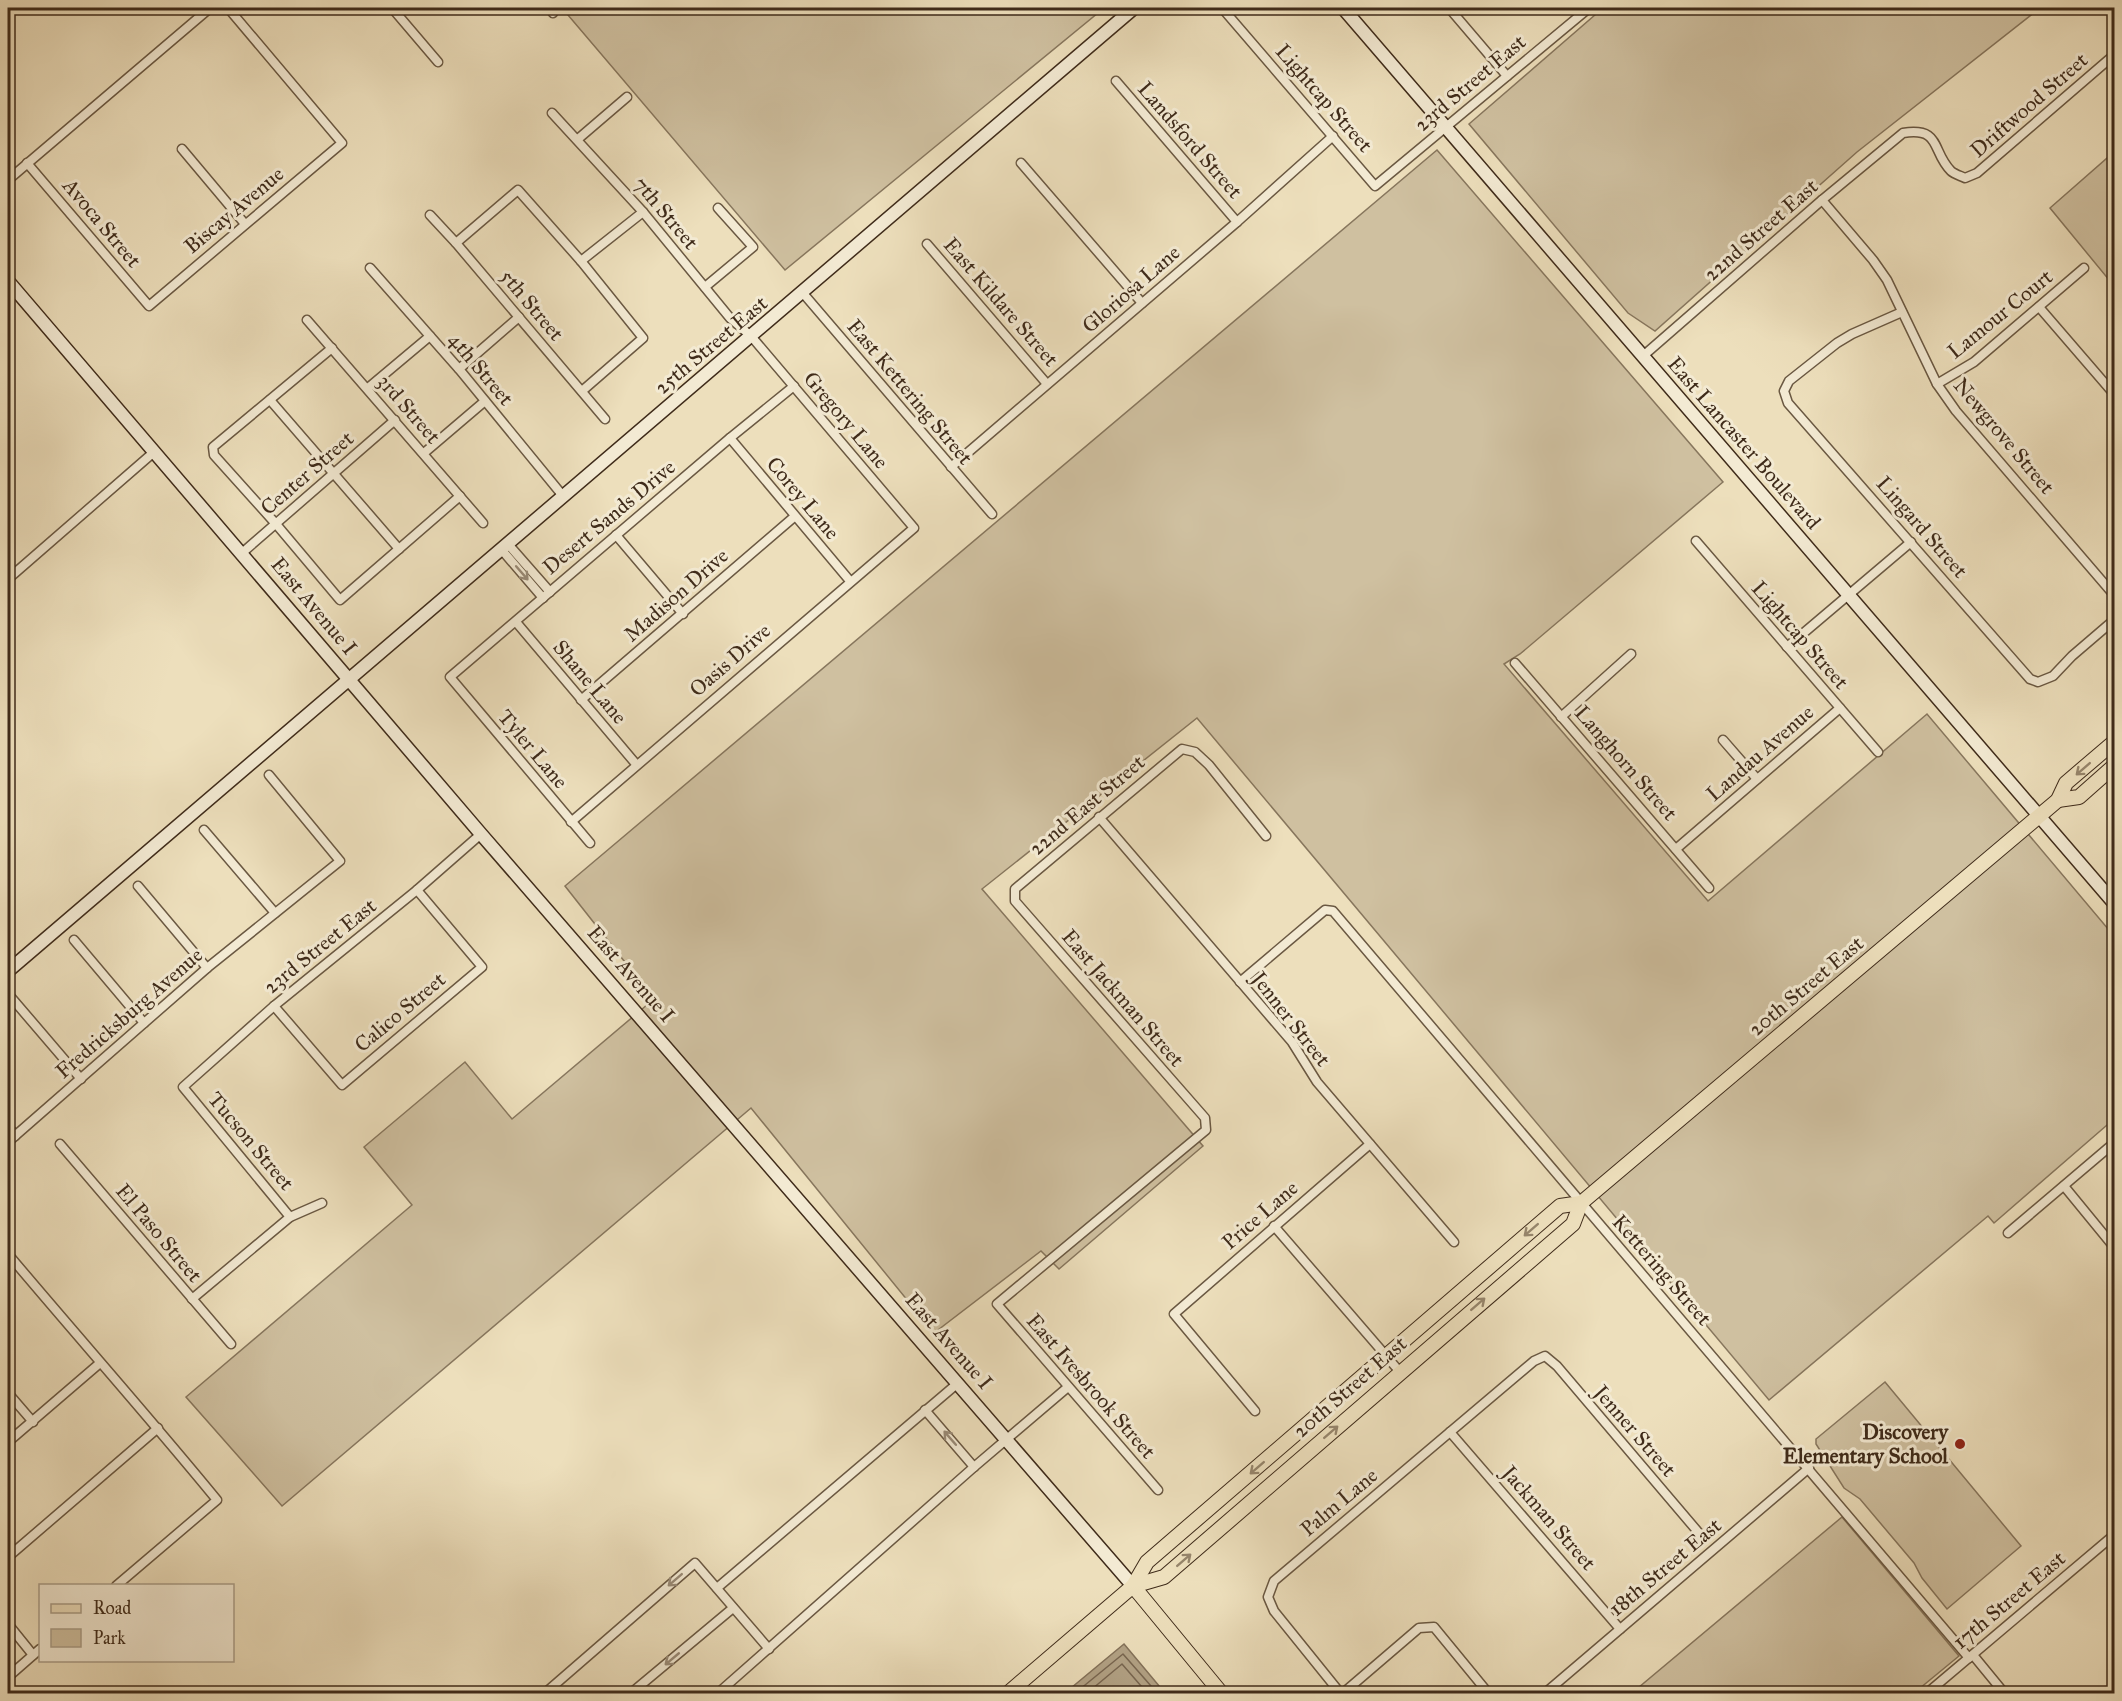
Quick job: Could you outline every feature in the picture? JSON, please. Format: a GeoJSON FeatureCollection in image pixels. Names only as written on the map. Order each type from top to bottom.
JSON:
{"type":"FeatureCollection","features":[{"type":"Feature","properties":{"kind":"main road","name":"25th Street East"},"geometry":{"type":"LineString","coordinates":[[8,971],[1134,8]]}},
{"type":"Feature","properties":{"kind":"main road","name":"East Lancaster Boulevard"},"geometry":{"type":"LineString","coordinates":[[1343,8],[2115,903]]}},
{"type":"Feature","properties":{"kind":"main road","name":"East Avenue I"},"geometry":{"type":"LineString","coordinates":[[8,281],[349,680],[1133,1586],[1222,1694]]}},
{"type":"Feature","properties":{"kind":"main road","name":"20th Street East"},"geometry":{"type":"LineString","coordinates":[[1133,1586],[1164,1577],[1573,1224],[1581,1203],[2058,800],[2066,783],[2115,741]]}},
{"type":"Feature","properties":{"kind":"main road","name":"20th Street East"},"geometry":{"type":"LineString","coordinates":[[2058,800],[2079,797],[2115,766]]}},
{"type":"Feature","properties":{"kind":"main road","name":"20th Street East"},"geometry":{"type":"LineString","coordinates":[[1007,1694],[1133,1586],[1147,1562],[1560,1206],[1581,1203]]}},
{"type":"Feature","properties":{"kind":"street"},"geometry":{"type":"LineString","coordinates":[[8,180],[210,8]]}},
{"type":"Feature","properties":{"kind":"street","name":"Biscay Avenue"},"geometry":{"type":"LineString","coordinates":[[149,306],[342,143],[228,8]]}},
{"type":"Feature","properties":{"kind":"street"},"geometry":{"type":"LineString","coordinates":[[392,8],[438,62]]}},
{"type":"Feature","properties":{"kind":"street","name":"Lightcap Street"},"geometry":{"type":"LineString","coordinates":[[1222,8],[1375,186]]}},
{"type":"Feature","properties":{"kind":"street"},"geometry":{"type":"LineString","coordinates":[[1449,8],[1507,76]]}},
{"type":"Feature","properties":{"kind":"street","name":"23rd Street East"},"geometry":{"type":"LineString","coordinates":[[1375,186],[1589,8]]}},
{"type":"Feature","properties":{"kind":"street","name":"Driftwood Street"},"geometry":{"type":"LineString","coordinates":[[1903,133],[1920,131],[1930,137],[1952,172],[1965,178],[1977,173],[2115,55]]}},
{"type":"Feature","properties":{"kind":"street","name":"Landsford Street"},"geometry":{"type":"LineString","coordinates":[[1116,81],[1237,222]]}},
{"type":"Feature","properties":{"kind":"street"},"geometry":{"type":"LineString","coordinates":[[578,139],[627,97]]}},
{"type":"Feature","properties":{"kind":"street","name":"7th Street"},"geometry":{"type":"LineString","coordinates":[[552,113],[643,212],[730,318],[751,336]]}},
{"type":"Feature","properties":{"kind":"street","name":"22nd Street East"},"geometry":{"type":"LineString","coordinates":[[1643,356],[1903,133]]}},
{"type":"Feature","properties":{"kind":"street","name":"Gloriosa Lane"},"geometry":{"type":"LineString","coordinates":[[951,467],[1237,222],[1333,136]]}},
{"type":"Feature","properties":{"kind":"street"},"geometry":{"type":"LineString","coordinates":[[182,149],[245,224]]}},
{"type":"Feature","properties":{"kind":"street","name":"Avoca Street"},"geometry":{"type":"LineString","coordinates":[[27,163],[149,306]]}},
{"type":"Feature","properties":{"kind":"street"},"geometry":{"type":"LineString","coordinates":[[1021,163],[1142,303]]}},
{"type":"Feature","properties":{"kind":"street"},"geometry":{"type":"LineString","coordinates":[[456,243],[518,190],[581,261],[643,338],[582,391]]}},
{"type":"Feature","properties":{"kind":"street","name":"Newgrove Street"},"geometry":{"type":"LineString","coordinates":[[1822,201],[1873,260],[1887,280],[1937,384],[1956,411],[2115,595]]}},
{"type":"Feature","properties":{"kind":"street"},"geometry":{"type":"LineString","coordinates":[[705,287],[753,247],[718,208]]}},
{"type":"Feature","properties":{"kind":"street"},"geometry":{"type":"LineString","coordinates":[[581,261],[643,212]]}},
{"type":"Feature","properties":{"kind":"street","name":"5th Street"},"geometry":{"type":"LineString","coordinates":[[430,215],[605,419]]}},
{"type":"Feature","properties":{"kind":"street","name":"East Kildare Street"},"geometry":{"type":"LineString","coordinates":[[927,244],[1047,384]]}},
{"type":"Feature","properties":{"kind":"street","name":"4th Street"},"geometry":{"type":"LineString","coordinates":[[370,268],[459,369],[563,496]]}},
{"type":"Feature","properties":{"kind":"street","name":"Lamour Court"},"geometry":{"type":"LineString","coordinates":[[1937,384],[1974,362],[2084,268]]}},
{"type":"Feature","properties":{"kind":"street","name":"East Kettering Street"},"geometry":{"type":"LineString","coordinates":[[802,292],[992,514]]}},
{"type":"Feature","properties":{"kind":"street"},"geometry":{"type":"LineString","coordinates":[[2039,307],[2115,394]]}},
{"type":"Feature","properties":{"kind":"street","name":"Lingard Street"},"geometry":{"type":"LineString","coordinates":[[1902,312],[1837,343],[1789,381],[1784,391],[1788,403],[2030,679],[2038,682],[2053,676],[2072,656],[2115,620]]}},
{"type":"Feature","properties":{"kind":"street"},"geometry":{"type":"LineString","coordinates":[[459,369],[519,317]]}},
{"type":"Feature","properties":{"kind":"street","name":"3rd Street"},"geometry":{"type":"LineString","coordinates":[[307,320],[483,523]]}},
{"type":"Feature","properties":{"kind":"street"},"geometry":{"type":"LineString","coordinates":[[368,388],[430,336]]}},
{"type":"Feature","properties":{"kind":"street","name":"Gregory Lane"},"geometry":{"type":"LineString","coordinates":[[751,336],[914,528]]}},
{"type":"Feature","properties":{"kind":"street"},"geometry":{"type":"LineString","coordinates":[[332,348],[213,447],[214,455],[340,600],[460,496]]}},
{"type":"Feature","properties":{"kind":"street","name":"Desert Sands Drive"},"geometry":{"type":"LineString","coordinates":[[450,677],[794,386]]}},
{"type":"Feature","properties":{"kind":"street"},"geometry":{"type":"LineString","coordinates":[[270,400],[399,549]]}},
{"type":"Feature","properties":{"kind":"street"},"geometry":{"type":"LineString","coordinates":[[424,453],[485,401]]}},
{"type":"Feature","properties":{"kind":"street","name":"Center Street"},"geometry":{"type":"LineString","coordinates":[[242,553],[395,420]]}},
{"type":"Feature","properties":{"kind":"street","name":"Corey Lane"},"geometry":{"type":"LineString","coordinates":[[730,438],[850,581]]}},
{"type":"Feature","properties":{"kind":"street"},"geometry":{"type":"LineString","coordinates":[[8,579],[154,452]]}},
{"type":"Feature","properties":{"kind":"street","name":"Madison Drive"},"geometry":{"type":"LineString","coordinates":[[580,700],[794,517]]}},
{"type":"Feature","properties":{"kind":"street","name":"Oasis Drive"},"geometry":{"type":"LineString","coordinates":[[571,822],[914,528]]}},
{"type":"Feature","properties":{"kind":"street"},"geometry":{"type":"LineString","coordinates":[[616,535],[683,614]]}},
{"type":"Feature","properties":{"kind":"street","name":"Lightcap Street"},"geometry":{"type":"LineString","coordinates":[[1696,541],[1878,752]]}},
{"type":"Feature","properties":{"kind":"street"},"geometry":{"type":"LineString","coordinates":[[1787,647],[1911,542]]}},
{"type":"Feature","properties":{"kind":"street"},"geometry":{"type":"LineString","coordinates":[[504,546],[546,595]]}},
{"type":"Feature","properties":{"kind":"street","name":"Shane Lane"},"geometry":{"type":"LineString","coordinates":[[516,622],[636,764]]}},
{"type":"Feature","properties":{"kind":"street"},"geometry":{"type":"LineString","coordinates":[[1561,717],[1631,654]]}},
{"type":"Feature","properties":{"kind":"street","name":"Langhorn Street"},"geometry":{"type":"LineString","coordinates":[[1515,663],[1709,888]]}},
{"type":"Feature","properties":{"kind":"street","name":"Tyler Lane"},"geometry":{"type":"LineString","coordinates":[[450,677],[590,843]]}},
{"type":"Feature","properties":{"kind":"street","name":"Landau Avenue"},"geometry":{"type":"LineString","coordinates":[[1676,849],[1840,708]]}},
{"type":"Feature","properties":{"kind":"street"},"geometry":{"type":"LineString","coordinates":[[1723,740],[1757,779]]}},
{"type":"Feature","properties":{"kind":"street","name":"22nd East Street"},"geometry":{"type":"LineString","coordinates":[[1015,889],[1182,749],[1196,752],[1209,765],[1266,836]]}},
{"type":"Feature","properties":{"kind":"street","name":"Fredricksburg Avenue"},"geometry":{"type":"LineString","coordinates":[[8,1142],[207,968],[340,861],[269,775]]}},
{"type":"Feature","properties":{"kind":"street","name":"Jenner Street"},"geometry":{"type":"LineString","coordinates":[[1099,817],[1292,1042],[1317,1082],[1454,1242]]}},
{"type":"Feature","properties":{"kind":"street"},"geometry":{"type":"LineString","coordinates":[[204,830],[275,913]]}},
{"type":"Feature","properties":{"kind":"street","name":"23rd Street East"},"geometry":{"type":"LineString","coordinates":[[183,1087],[274,1006],[482,834]]}},
{"type":"Feature","properties":{"kind":"street"},"geometry":{"type":"LineString","coordinates":[[138,886],[207,968]]}},
{"type":"Feature","properties":{"kind":"street","name":"East Jackman Street"},"geometry":{"type":"LineString","coordinates":[[998,1304],[1206,1130],[1205,1118],[1015,901],[1015,889]]}},
{"type":"Feature","properties":{"kind":"street","name":"Calico Street"},"geometry":{"type":"LineString","coordinates":[[274,1006],[342,1085],[482,967],[417,890]]}},
{"type":"Feature","properties":{"kind":"street","name":"Kettering Street"},"geometry":{"type":"LineString","coordinates":[[1240,982],[1325,910],[1333,911],[1971,1656]]}},
{"type":"Feature","properties":{"kind":"street"},"geometry":{"type":"LineString","coordinates":[[74,940],[144,1023]]}},
{"type":"Feature","properties":{"kind":"street"},"geometry":{"type":"LineString","coordinates":[[10,996],[81,1079]]}},
{"type":"Feature","properties":{"kind":"street","name":"Tucson Street"},"geometry":{"type":"LineString","coordinates":[[183,1087],[290,1217]]}},
{"type":"Feature","properties":{"kind":"street"},"geometry":{"type":"LineString","coordinates":[[8,1126],[15,1136]]}},
{"type":"Feature","properties":{"kind":"street"},"geometry":{"type":"LineString","coordinates":[[2008,1233],[2115,1143]]}},
{"type":"Feature","properties":{"kind":"street","name":"El Paso Street"},"geometry":{"type":"LineString","coordinates":[[60,1144],[231,1344]]}},
{"type":"Feature","properties":{"kind":"street","name":"Price Lane"},"geometry":{"type":"LineString","coordinates":[[1255,1411],[1174,1314],[1371,1144]]}},
{"type":"Feature","properties":{"kind":"street"},"geometry":{"type":"LineString","coordinates":[[2064,1186],[2115,1247]]}},
{"type":"Feature","properties":{"kind":"street"},"geometry":{"type":"LineString","coordinates":[[192,1299],[290,1217],[322,1203]]}},
{"type":"Feature","properties":{"kind":"street"},"geometry":{"type":"LineString","coordinates":[[1274,1226],[1400,1372]]}},
{"type":"Feature","properties":{"kind":"street"},"geometry":{"type":"LineString","coordinates":[[8,1254],[217,1500],[118,1584]]}},
{"type":"Feature","properties":{"kind":"street","name":"East Ivesbrook Street"},"geometry":{"type":"LineString","coordinates":[[998,1304],[1158,1490]]}},
{"type":"Feature","properties":{"kind":"street","name":"Jenner Street"},"geometry":{"type":"LineString","coordinates":[[1534,1361],[1545,1356],[1557,1366],[1704,1539]]}},
{"type":"Feature","properties":{"kind":"street","name":"Palm Lane"},"geometry":{"type":"LineString","coordinates":[[1342,1694],[1274,1611],[1268,1597],[1274,1581],[1534,1361]]}},
{"type":"Feature","properties":{"kind":"street"},"geometry":{"type":"LineString","coordinates":[[8,1442],[100,1363]]}},
{"type":"Feature","properties":{"kind":"street"},"geometry":{"type":"LineString","coordinates":[[717,1588],[958,1383]]}},
{"type":"Feature","properties":{"kind":"street"},"geometry":{"type":"LineString","coordinates":[[717,1694],[1068,1387]]}},
{"type":"Feature","properties":{"kind":"street"},"geometry":{"type":"LineString","coordinates":[[8,1393],[33,1422]]}},
{"type":"Feature","properties":{"kind":"street"},"geometry":{"type":"LineString","coordinates":[[926,1410],[974,1467]]}},
{"type":"Feature","properties":{"kind":"street"},"geometry":{"type":"LineString","coordinates":[[8,1557],[158,1428]]}},
{"type":"Feature","properties":{"kind":"street","name":"Jackman Street"},"geometry":{"type":"LineString","coordinates":[[1450,1432],[1620,1629]]}},
{"type":"Feature","properties":{"kind":"street","name":"18th Street East"},"geometry":{"type":"LineString","coordinates":[[1544,1694],[1809,1468]]}},
{"type":"Feature","properties":{"kind":"street","name":"17th Street East"},"geometry":{"type":"LineString","coordinates":[[1926,1694],[2115,1535]]}},
{"type":"Feature","properties":{"kind":"street"},"geometry":{"type":"LineString","coordinates":[[544,1694],[695,1563],[769,1649]]}},
{"type":"Feature","properties":{"kind":"street"},"geometry":{"type":"LineString","coordinates":[[630,1694],[733,1608]]}},
{"type":"Feature","properties":{"kind":"street"},"geometry":{"type":"LineString","coordinates":[[8,1624],[33,1655]]}},
{"type":"Feature","properties":{"kind":"street"},"geometry":{"type":"LineString","coordinates":[[1342,1694],[1419,1628],[1434,1627],[1489,1694]]}},
{"type":"Feature","properties":{"kind":"street"},"geometry":{"type":"LineString","coordinates":[[8,1677],[39,1650]]}},
{"type":"Feature","properties":{"kind":"street"},"geometry":{"type":"LineString","coordinates":[[1971,1656],[2005,1694]]}},
{"type":"Feature","properties":{"kind":"green space"},"geometry":{"type":"Polygon","coordinates":[[[562,8],[1104,8],[785,270],[562,8]]]}},
{"type":"Feature","properties":{"kind":"green space"},"geometry":{"type":"Polygon","coordinates":[[[1603,8],[2040,8],[1857,152],[1655,331],[1628,313],[1469,124],[1603,8]]]}},
{"type":"Feature","properties":{"kind":"green space"},"geometry":{"type":"Polygon","coordinates":[[[1437,150],[1723,482],[1520,654],[1504,664],[1708,901],[1927,714],[2114,936],[2114,1119],[1994,1223],[1988,1216],[1769,1400],[1197,718],[982,889],[1203,1146],[1059,1269],[1041,1251],[934,1333],[751,1108],[282,1506],[186,1397],[412,1205],[364,1147],[465,1062],[512,1119],[654,999],[565,886],[1437,150]]]}},
{"type":"Feature","properties":{"kind":"green space"},"geometry":{"type":"Polygon","coordinates":[[[2114,152],[2114,286],[2050,208],[2114,152]]]}},
{"type":"Feature","properties":{"kind":"green space"},"geometry":{"type":"Polygon","coordinates":[[[1885,1382],[2021,1546],[1947,1609],[1922,1578],[1914,1563],[1860,1499],[1844,1488],[1816,1444],[1816,1439],[1885,1382]]]}},
{"type":"Feature","properties":{"kind":"green space"},"geometry":{"type":"Polygon","coordinates":[[[1842,1517],[1959,1656],[1914,1693],[1632,1693],[1842,1517]]]}},
{"type":"Feature","properties":{"kind":"water"},"geometry":{"type":"Polygon","coordinates":[[[1124,1644],[1165,1693],[1065,1693],[1124,1644]]]}},
{"type":"Feature","properties":{"kind":"place","name":"Discovery Elementary School"},"geometry":{"type":"Point","coordinates":[1960,1444]}}]}
